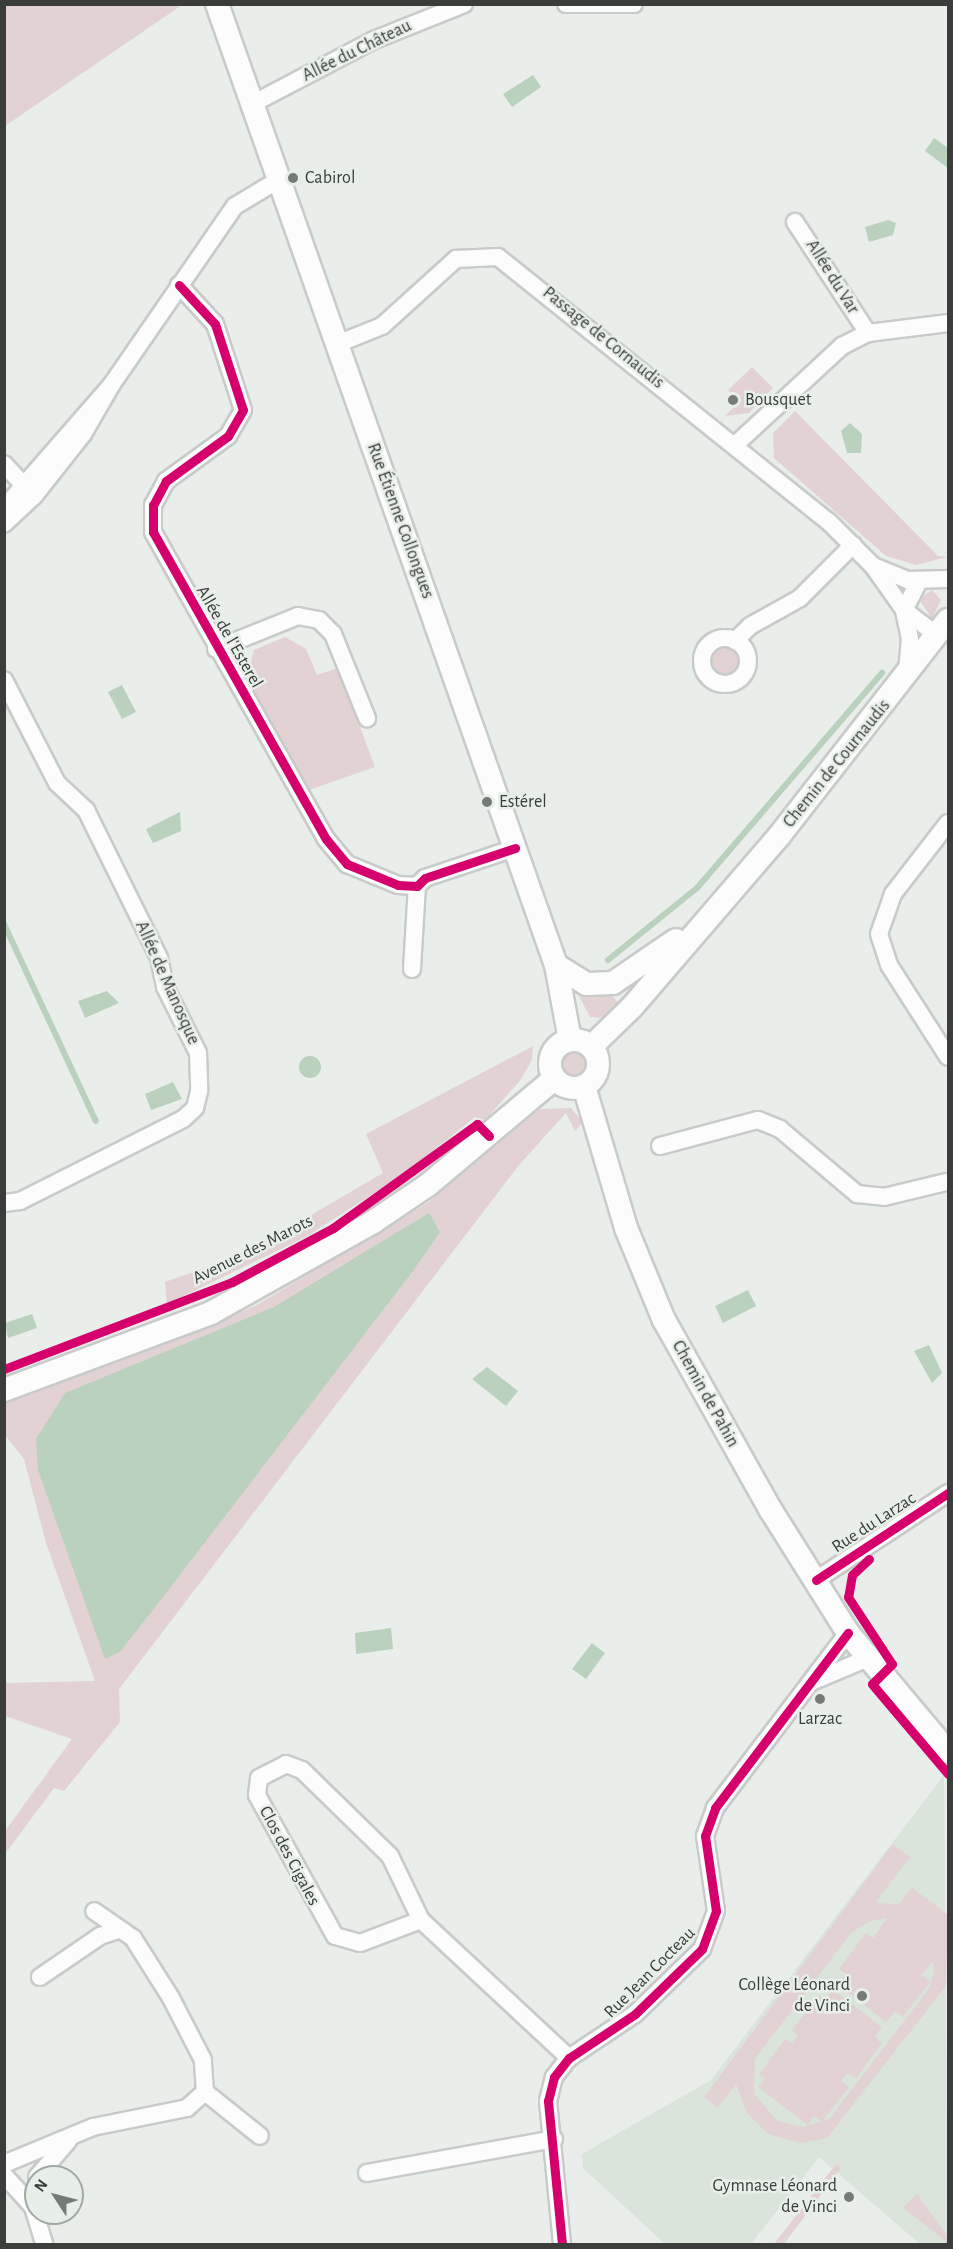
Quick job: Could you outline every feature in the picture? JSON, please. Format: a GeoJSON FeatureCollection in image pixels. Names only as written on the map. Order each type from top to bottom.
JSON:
{"type":"FeatureCollection","features":[{"type":"Feature","properties":{"kind":"main road","name":"Rue Étienne Collongues"},"geometry":{"type":"LineString","coordinates":[[217,4],[252,104],[275,182],[338,344],[556,966],[580,1043]]}},
{"type":"Feature","properties":{"kind":"main road","name":"Chemin de Cournaudis"},"geometry":{"type":"LineString","coordinates":[[580,1043],[632,1007],[906,680],[945,628]]}},
{"type":"Feature","properties":{"kind":"main road","name":"Chemin de Cournaudis"},"geometry":{"type":"LineString","coordinates":[[556,966],[587,984],[613,983],[654,958],[720,903]]}},
{"type":"Feature","properties":{"kind":"main road"},"geometry":{"type":"LineString","coordinates":[[580,1043],[598,1068],[584,1086],[568,1088],[554,1079],[551,1055],[580,1043]]}},
{"type":"Feature","properties":{"kind":"main road","name":"Avenue des Marots"},"geometry":{"type":"LineString","coordinates":[[4,1389],[211,1313],[373,1222],[428,1185],[554,1079]]}},
{"type":"Feature","properties":{"kind":"main road","name":"Chemin de Pahin"},"geometry":{"type":"LineString","coordinates":[[584,1086],[626,1228],[664,1320],[770,1509],[848,1633],[948,1752]]}},
{"type":"Feature","properties":{"kind":"street","name":"Allée du Château"},"geometry":{"type":"LineString","coordinates":[[252,104],[374,40],[464,4]]}},
{"type":"Feature","properties":{"kind":"street"},"geometry":{"type":"LineString","coordinates":[[566,4],[634,4]]}},
{"type":"Feature","properties":{"kind":"street"},"geometry":{"type":"LineString","coordinates":[[4,524],[112,384],[235,207],[275,182]]}},
{"type":"Feature","properties":{"kind":"street","name":"Allée du Var"},"geometry":{"type":"LineString","coordinates":[[795,222],[868,333]]}},
{"type":"Feature","properties":{"kind":"street","name":"Passage de Cornaudis"},"geometry":{"type":"LineString","coordinates":[[338,344],[382,326],[448,263],[472,254],[490,255],[514,266],[735,445],[854,545],[873,566],[904,610],[910,650],[906,680]]}},
{"type":"Feature","properties":{"kind":"street","name":"Allée de l'Esterel"},"geometry":{"type":"LineString","coordinates":[[179,285],[215,324],[243,398],[233,432],[166,482],[151,511],[156,543],[340,859],[377,880],[417,886]]}},
{"type":"Feature","properties":{"kind":"street","name":"Allée du Var"},"geometry":{"type":"LineString","coordinates":[[735,445],[822,360],[868,333],[948,323]]}},
{"type":"Feature","properties":{"kind":"street"},"geometry":{"type":"LineString","coordinates":[[4,464],[29,490]]}},
{"type":"Feature","properties":{"kind":"street"},"geometry":{"type":"LineString","coordinates":[[4,507],[29,490]]}},
{"type":"Feature","properties":{"kind":"street"},"geometry":{"type":"LineString","coordinates":[[735,641],[800,598],[854,545]]}},
{"type":"Feature","properties":{"kind":"street","name":"Passage de Cornaudis"},"geometry":{"type":"LineString","coordinates":[[873,566],[919,581],[948,579]]}},
{"type":"Feature","properties":{"kind":"street"},"geometry":{"type":"LineString","coordinates":[[904,610],[919,581]]}},
{"type":"Feature","properties":{"kind":"street","name":"Passage de Cornaudis"},"geometry":{"type":"LineString","coordinates":[[904,610],[945,628]]}},
{"type":"Feature","properties":{"kind":"street","name":"Allée de l'Esterel"},"geometry":{"type":"LineString","coordinates":[[216,649],[298,616],[319,620],[333,634],[366,718]]}},
{"type":"Feature","properties":{"kind":"street","name":"Allée de Manosque"},"geometry":{"type":"LineString","coordinates":[[4,680],[57,783],[86,810],[159,958],[165,987],[198,1053],[199,1091],[195,1108],[183,1119],[20,1201],[4,1203]]}},
{"type":"Feature","properties":{"kind":"street"},"geometry":{"type":"LineString","coordinates":[[948,823],[893,894],[879,934],[889,965],[948,1057]]}},
{"type":"Feature","properties":{"kind":"street"},"geometry":{"type":"LineString","coordinates":[[412,969],[417,886],[425,878],[515,848]]}},
{"type":"Feature","properties":{"kind":"street"},"geometry":{"type":"LineString","coordinates":[[660,1146],[758,1120],[780,1129],[857,1194],[884,1197],[948,1177]]}},
{"type":"Feature","properties":{"kind":"street","name":"Rue du Larzac"},"geometry":{"type":"LineString","coordinates":[[816,1580],[948,1493]]}},
{"type":"Feature","properties":{"kind":"street","name":"Rue Jean Cocteau"},"geometry":{"type":"LineString","coordinates":[[562,2244],[549,2093],[569,2058],[617,2029],[702,1949],[717,1911],[705,1836],[711,1817],[816,1680],[848,1633]]}},
{"type":"Feature","properties":{"kind":"street","name":"Rue Jean Cocteau"},"geometry":{"type":"LineString","coordinates":[[816,1680],[868,1658]]}},
{"type":"Feature","properties":{"kind":"street","name":"Clos des Cigales"},"geometry":{"type":"LineString","coordinates":[[421,1920],[403,1931],[360,1942],[335,1936],[257,1795],[259,1778],[286,1764],[302,1770],[390,1856],[421,1920],[569,2058]]}},
{"type":"Feature","properties":{"kind":"street"},"geometry":{"type":"LineString","coordinates":[[94,1911],[118,1930],[133,1938],[171,1998],[203,2060],[205,2092],[260,2136]]}},
{"type":"Feature","properties":{"kind":"street"},"geometry":{"type":"LineString","coordinates":[[40,1977],[100,1935],[118,1930]]}},
{"type":"Feature","properties":{"kind":"street"},"geometry":{"type":"LineString","coordinates":[[4,2164],[93,2127],[187,2108],[205,2092]]}},
{"type":"Feature","properties":{"kind":"street"},"geometry":{"type":"LineString","coordinates":[[48,2165],[71,2137]]}},
{"type":"Feature","properties":{"kind":"street"},"geometry":{"type":"LineString","coordinates":[[367,2173],[554,2139]]}},
{"type":"Feature","properties":{"kind":"street"},"geometry":{"type":"LineString","coordinates":[[4,2175],[24,2193]]}},
{"type":"Feature","properties":{"kind":"street"},"geometry":{"type":"LineString","coordinates":[[37,2225],[44,2244]]}},
{"type":"Feature","properties":{"kind":"shaded area"},"geometry":{"type":"Polygon","coordinates":[[[5,4],[182,4],[182,5],[5,126],[5,4]]]}},
{"type":"Feature","properties":{"kind":"shaded area"},"geometry":{"type":"Polygon","coordinates":[[[533,75],[541,87],[512,107],[503,94],[533,75]]]}},
{"type":"Feature","properties":{"kind":"shaded area"},"geometry":{"type":"Polygon","coordinates":[[[934,138],[948,148],[948,168],[925,151],[934,138]]]}},
{"type":"Feature","properties":{"kind":"shaded area"},"geometry":{"type":"Polygon","coordinates":[[[888,220],[896,223],[893,235],[869,242],[865,227],[888,220]]]}},
{"type":"Feature","properties":{"kind":"shaded area"},"geometry":{"type":"Polygon","coordinates":[[[752,367],[773,388],[749,413],[725,416],[739,402],[728,390],[752,367]]]}},
{"type":"Feature","properties":{"kind":"shaded area"},"geometry":{"type":"Polygon","coordinates":[[[795,411],[938,556],[947,557],[916,565],[886,556],[774,458],[773,433],[795,411]]]}},
{"type":"Feature","properties":{"kind":"shaded area"},"geometry":{"type":"Polygon","coordinates":[[[850,423],[862,434],[861,453],[847,453],[841,431],[850,423]]]}},
{"type":"Feature","properties":{"kind":"shaded area"},"geometry":{"type":"Polygon","coordinates":[[[932,590],[941,600],[932,619],[919,599],[932,590]]]}},
{"type":"Feature","properties":{"kind":"shaded area"},"geometry":{"type":"Polygon","coordinates":[[[285,637],[306,649],[317,675],[338,668],[375,767],[309,790],[246,682],[254,650],[285,637]]]}},
{"type":"Feature","properties":{"kind":"shaded area"},"geometry":{"type":"Polygon","coordinates":[[[725,647],[735,651],[739,661],[735,671],[725,675],[715,671],[711,661],[715,651],[725,647]]]}},
{"type":"Feature","properties":{"kind":"shaded area"},"geometry":{"type":"Polygon","coordinates":[[[122,685],[136,712],[122,719],[108,692],[122,685]]]}},
{"type":"Feature","properties":{"kind":"shaded area"},"geometry":{"type":"Polygon","coordinates":[[[180,812],[181,831],[153,843],[146,829],[180,812]]]}},
{"type":"Feature","properties":{"kind":"shaded area"},"geometry":{"type":"Polygon","coordinates":[[[107,991],[119,1003],[85,1018],[78,1001],[107,991]]]}},
{"type":"Feature","properties":{"kind":"shaded area"},"geometry":{"type":"Polygon","coordinates":[[[577,992],[610,993],[620,1005],[607,1018],[590,1017],[577,992]]]}},
{"type":"Feature","properties":{"kind":"shaded area"},"geometry":{"type":"Polygon","coordinates":[[[533,1046],[532,1060],[519,1082],[485,1120],[475,1117],[408,1171],[306,1237],[167,1304],[165,1282],[246,1253],[383,1173],[366,1134],[533,1046]]]}},
{"type":"Feature","properties":{"kind":"shaded area"},"geometry":{"type":"Polygon","coordinates":[[[573,1050],[583,1054],[587,1064],[583,1074],[573,1078],[563,1074],[559,1064],[563,1054],[573,1050]]]}},
{"type":"Feature","properties":{"kind":"shaded area"},"geometry":{"type":"Polygon","coordinates":[[[310,1056],[318,1059],[321,1067],[318,1075],[310,1078],[302,1075],[299,1067],[302,1059],[310,1056]]]}},
{"type":"Feature","properties":{"kind":"shaded area"},"geometry":{"type":"Polygon","coordinates":[[[173,1082],[182,1099],[151,1110],[145,1094],[173,1082]]]}},
{"type":"Feature","properties":{"kind":"shaded area"},"geometry":{"type":"Polygon","coordinates":[[[571,1108],[583,1122],[575,1131],[566,1113],[519,1165],[119,1689],[120,1722],[64,1791],[54,1788],[5,1854],[5,1831],[72,1739],[5,1716],[5,1683],[95,1681],[46,1543],[24,1459],[5,1435],[5,1403],[255,1306],[429,1202],[540,1109],[571,1108]]]}},
{"type":"Feature","properties":{"kind":"shaded area"},"geometry":{"type":"Polygon","coordinates":[[[429,1213],[440,1232],[413,1271],[120,1652],[105,1659],[38,1470],[36,1439],[65,1393],[274,1307],[429,1213]]]}},
{"type":"Feature","properties":{"kind":"shaded area"},"geometry":{"type":"Polygon","coordinates":[[[748,1290],[756,1306],[723,1323],[715,1306],[748,1290]]]}},
{"type":"Feature","properties":{"kind":"shaded area"},"geometry":{"type":"Polygon","coordinates":[[[32,1314],[37,1328],[8,1338],[5,1323],[32,1314]]]}},
{"type":"Feature","properties":{"kind":"shaded area"},"geometry":{"type":"Polygon","coordinates":[[[929,1345],[942,1373],[932,1383],[914,1351],[929,1345]]]}},
{"type":"Feature","properties":{"kind":"shaded area"},"geometry":{"type":"Polygon","coordinates":[[[487,1367],[518,1391],[506,1406],[472,1379],[487,1367]]]}},
{"type":"Feature","properties":{"kind":"shaded area"},"geometry":{"type":"Polygon","coordinates":[[[391,1628],[393,1649],[356,1654],[355,1633],[391,1628]]]}},
{"type":"Feature","properties":{"kind":"shaded area"},"geometry":{"type":"Polygon","coordinates":[[[592,1643],[605,1653],[586,1679],[572,1669],[592,1643]]]}},
{"type":"Feature","properties":{"kind":"shaded area","name":"Collège Léonard de Vinci"},"geometry":{"type":"Polygon","coordinates":[[[944,1775],[948,2244],[920,2244],[819,2157],[751,2244],[665,2244],[583,2168],[582,2154],[711,2080],[944,1775]]]}},
{"type":"Feature","properties":{"kind":"shaded area"},"geometry":{"type":"Polygon","coordinates":[[[893,1844],[910,1857],[875,1903],[899,1904],[911,1887],[948,1915],[946,1986],[827,2138],[800,2143],[768,2134],[747,2113],[736,2084],[718,2108],[704,2097],[893,1844]],[[887,1918],[870,1921],[851,1933],[755,2059],[754,2093],[777,2121],[803,2127],[829,2119],[928,1990],[934,1974],[933,1961],[922,1975],[930,1982],[903,2017],[895,2011],[886,2022],[837,1984],[845,1973],[839,1969],[866,1933],[873,1938],[887,1918]]]}},
{"type":"Feature","properties":{"kind":"shaded area"},"geometry":{"type":"Polygon","coordinates":[[[833,1990],[882,2027],[875,2037],[882,2043],[856,2078],[847,2073],[841,2081],[849,2087],[822,2122],[814,2116],[808,2125],[758,2087],[765,2079],[759,2074],[785,2039],[792,2043],[798,2035],[792,2030],[819,1995],[825,2000],[833,1990]]]}},
{"type":"Feature","properties":{"kind":"shaded area"},"geometry":{"type":"Polygon","coordinates":[[[837,2163],[841,2168],[784,2244],[774,2244],[837,2163]]]}},
{"type":"Feature","properties":{"kind":"shaded area"},"geometry":{"type":"Polygon","coordinates":[[[917,2194],[948,2237],[948,2243],[903,2208],[917,2194]]]}},
{"type":"Feature","properties":{"kind":"waterway"},"geometry":{"type":"LineString","coordinates":[[608,960],[697,888],[882,673]]}},
{"type":"Feature","properties":{"kind":"waterway"},"geometry":{"type":"LineString","coordinates":[[4,924],[96,1121]]}},
{"type":"Feature","properties":{"kind":"cycle path"},"geometry":{"type":"LineString","coordinates":[[179,285],[215,324],[243,410],[228,436],[166,481],[153,505],[153,532],[326,839],[347,864],[398,885],[417,886],[425,878],[515,848]]}},
{"type":"Feature","properties":{"kind":"cycle path"},"geometry":{"type":"LineString","coordinates":[[4,1369],[232,1282],[333,1228],[477,1124],[489,1136]]}},
{"type":"Feature","properties":{"kind":"cycle path"},"geometry":{"type":"LineString","coordinates":[[816,1580],[948,1493]]}},
{"type":"Feature","properties":{"kind":"cycle path"},"geometry":{"type":"LineString","coordinates":[[869,1559],[852,1575],[848,1597],[892,1664],[872,1684],[948,1774]]}},
{"type":"Feature","properties":{"kind":"cycle path"},"geometry":{"type":"LineString","coordinates":[[562,2244],[548,2101],[554,2077],[569,2058],[635,2014],[702,1949],[716,1911],[705,1836],[715,1808],[848,1633]]}},
{"type":"Feature","properties":{"kind":"place","name":"Cabirol"},"geometry":{"type":"Point","coordinates":[293,178]}},
{"type":"Feature","properties":{"kind":"place","name":"Bousquet"},"geometry":{"type":"Point","coordinates":[733,400]}},
{"type":"Feature","properties":{"kind":"place","name":"Estérel"},"geometry":{"type":"Point","coordinates":[487,802]}},
{"type":"Feature","properties":{"kind":"place","name":"Larzac"},"geometry":{"type":"Point","coordinates":[820,1699]}},
{"type":"Feature","properties":{"kind":"place","name":"Collège Léonard de Vinci"},"geometry":{"type":"Point","coordinates":[862,1996]}},
{"type":"Feature","properties":{"kind":"place","name":"Gymnase Léonard de Vinci"},"geometry":{"type":"Point","coordinates":[849,2197]}}]}
